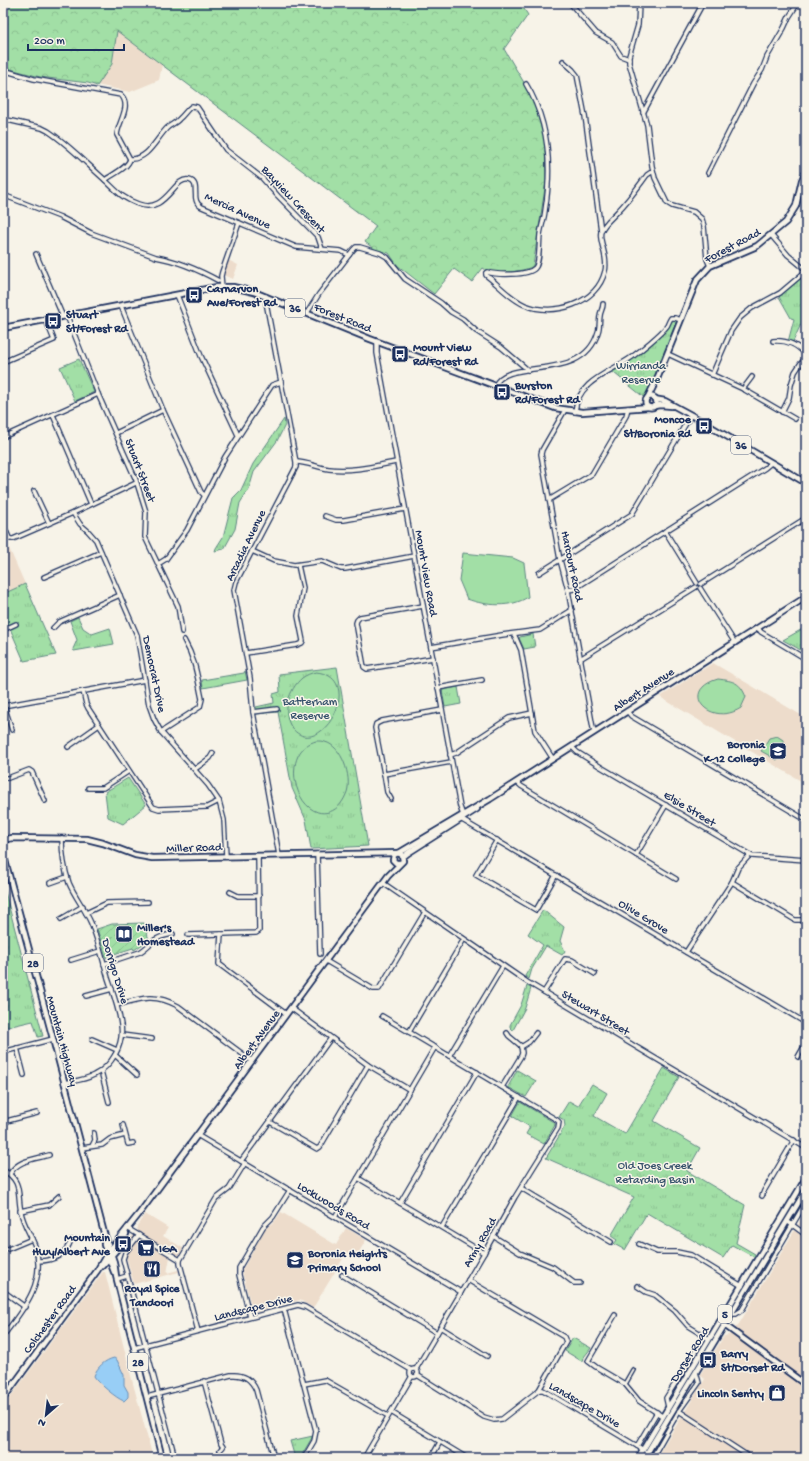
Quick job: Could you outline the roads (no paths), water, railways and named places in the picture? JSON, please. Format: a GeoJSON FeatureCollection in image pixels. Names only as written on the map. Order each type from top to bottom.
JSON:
{"type":"FeatureCollection","features":[{"type":"Feature","properties":{"kind":"main road","name":"Forest Road"},"geometry":{"type":"LineString","coordinates":[[628,408],[646,399],[657,379],[696,283],[701,275],[710,266],[754,248],[786,222],[793,213],[797,203],[801,184],[806,171]]}},
{"type":"Feature","properties":{"kind":"main road","name":"Forest Road"},"geometry":{"type":"LineString","coordinates":[[3,328],[220,287],[242,288],[266,296],[377,342],[555,408],[575,412],[649,407]]}},
{"type":"Feature","properties":{"kind":"main road","name":"Forest Road"},"geometry":{"type":"LineString","coordinates":[[654,398],[657,379]]}},
{"type":"Feature","properties":{"kind":"main road","name":"36"},"geometry":{"type":"LineString","coordinates":[[646,399],[651,397],[663,400],[691,415],[806,484]]}},
{"type":"Feature","properties":{"kind":"main road"},"geometry":{"type":"LineString","coordinates":[[654,398],[656,402],[654,406]]}},
{"type":"Feature","properties":{"kind":"main road"},"geometry":{"type":"LineString","coordinates":[[646,399],[645,404],[649,407]]}},
{"type":"Feature","properties":{"kind":"main road","name":"36"},"geometry":{"type":"LineString","coordinates":[[649,407],[660,405],[676,407]]}},
{"type":"Feature","properties":{"kind":"main road","name":"Albert Avenue"},"geometry":{"type":"LineString","coordinates":[[403,857],[490,798],[806,597]]}},
{"type":"Feature","properties":{"kind":"main road","name":"Albert Avenue"},"geometry":{"type":"LineString","coordinates":[[109,1254],[388,876],[396,861],[394,855],[462,817]]}},
{"type":"Feature","properties":{"kind":"main road","name":"Miller Road"},"geometry":{"type":"LineString","coordinates":[[3,835],[10,838]]}},
{"type":"Feature","properties":{"kind":"main road","name":"Miller Road"},"geometry":{"type":"LineString","coordinates":[[3,840],[10,838],[62,838],[95,840],[135,855],[152,858],[398,853]]}},
{"type":"Feature","properties":{"kind":"main road","name":"Mountain Highway"},"geometry":{"type":"LineString","coordinates":[[3,853],[82,1148],[104,1235],[104,1245],[109,1254],[117,1277],[162,1458]]}},
{"type":"Feature","properties":{"kind":"main road","name":"Miller Road"},"geometry":{"type":"LineString","coordinates":[[382,853],[396,861]]}},
{"type":"Feature","properties":{"kind":"main road"},"geometry":{"type":"LineString","coordinates":[[396,861],[403,860],[403,857],[398,853]]}},
{"type":"Feature","properties":{"kind":"main road","name":"Dorset Road"},"geometry":{"type":"LineString","coordinates":[[638,1458],[690,1371],[707,1338],[720,1322],[806,1178]]}},
{"type":"Feature","properties":{"kind":"main road","name":"Dorset Road"},"geometry":{"type":"LineString","coordinates":[[644,1458],[806,1190]]}},
{"type":"Feature","properties":{"kind":"main road","name":"Albert Avenue"},"geometry":{"type":"LineString","coordinates":[[109,1254],[128,1228]]}},
{"type":"Feature","properties":{"kind":"main road"},"geometry":{"type":"LineString","coordinates":[[104,1235],[112,1241],[118,1240]]}},
{"type":"Feature","properties":{"kind":"main road","name":"Colchester Road"},"geometry":{"type":"LineString","coordinates":[[3,1399],[109,1254]]}},
{"type":"Feature","properties":{"kind":"main road"},"geometry":{"type":"LineString","coordinates":[[720,1322],[806,1385]]}},
{"type":"Feature","properties":{"kind":"main road"},"geometry":{"type":"LineString","coordinates":[[690,1371],[696,1372]]}},
{"type":"Feature","properties":{"kind":"main road"},"geometry":{"type":"LineString","coordinates":[[642,1450],[648,1452]]}},
{"type":"Feature","properties":{"kind":"street"},"geometry":{"type":"LineString","coordinates":[[570,3],[596,33],[612,42],[621,56],[629,59]]}},
{"type":"Feature","properties":{"kind":"street"},"geometry":{"type":"LineString","coordinates":[[639,3],[638,25],[630,54],[629,66],[647,125],[653,171],[667,203],[672,206],[697,213],[702,219],[707,259],[710,266]]}},
{"type":"Feature","properties":{"kind":"street"},"geometry":{"type":"LineString","coordinates":[[643,113],[703,3]]}},
{"type":"Feature","properties":{"kind":"street"},"geometry":{"type":"LineString","coordinates":[[708,173],[752,86],[762,70],[767,57],[798,3]]}},
{"type":"Feature","properties":{"kind":"street"},"geometry":{"type":"LineString","coordinates":[[526,84],[534,97],[543,124],[548,172],[545,212],[541,228],[537,263],[534,269],[527,272],[501,274],[487,272],[486,276],[514,298],[530,307],[550,310],[572,306],[590,295],[603,278],[606,262],[600,237],[601,231],[586,123],[577,75],[563,61]]}},
{"type":"Feature","properties":{"kind":"street"},"geometry":{"type":"LineString","coordinates":[[3,70],[34,78],[121,95],[125,102],[117,134],[119,140],[129,154],[130,159]]}},
{"type":"Feature","properties":{"kind":"street","name":"Bayview Crescent"},"geometry":{"type":"LineString","coordinates":[[105,180],[128,164],[130,159],[138,159],[142,156],[150,149],[168,127],[180,119],[189,108],[192,106],[197,107],[226,150],[262,178],[318,237],[322,249]]}},
{"type":"Feature","properties":{"kind":"street","name":"Mercia Avenue"},"geometry":{"type":"LineString","coordinates":[[3,119],[42,128],[48,131],[105,180],[119,195],[144,206],[151,206],[164,200],[180,182],[188,180],[193,182],[195,186],[196,201],[198,205],[296,247],[341,251],[348,255]]}},
{"type":"Feature","properties":{"kind":"street"},"geometry":{"type":"LineString","coordinates":[[601,231],[647,175],[653,171]]}},
{"type":"Feature","properties":{"kind":"street"},"geometry":{"type":"LineString","coordinates":[[3,196],[60,217],[91,233],[156,257],[193,267],[219,281]]}},
{"type":"Feature","properties":{"kind":"street"},"geometry":{"type":"LineString","coordinates":[[220,287],[219,281],[239,223]]}},
{"type":"Feature","properties":{"kind":"street"},"geometry":{"type":"LineString","coordinates":[[712,375],[731,331],[740,318],[752,308],[780,293],[806,270],[788,254],[771,235]]}},
{"type":"Feature","properties":{"kind":"street"},"geometry":{"type":"LineString","coordinates":[[307,313],[348,255],[356,247],[380,253],[386,257],[405,279],[441,303],[451,312],[464,319],[476,331],[501,346],[528,370]]}},
{"type":"Feature","properties":{"kind":"street","name":"Stuart Street"},"geometry":{"type":"LineString","coordinates":[[36,254],[65,316],[136,483],[146,512],[146,537],[178,606],[182,632]]}},
{"type":"Feature","properties":{"kind":"street"},"geometry":{"type":"LineString","coordinates":[[220,287],[221,276]]}},
{"type":"Feature","properties":{"kind":"street"},"geometry":{"type":"LineString","coordinates":[[177,295],[201,356],[238,435]]}},
{"type":"Feature","properties":{"kind":"street"},"geometry":{"type":"LineString","coordinates":[[266,296],[296,462],[303,462],[317,467],[330,469],[352,469],[396,462]]}},
{"type":"Feature","properties":{"kind":"street"},"geometry":{"type":"LineString","coordinates":[[495,386],[504,376],[528,370],[564,365],[586,352],[598,333],[603,304]]}},
{"type":"Feature","properties":{"kind":"street"},"geometry":{"type":"LineString","coordinates":[[120,306],[163,410],[204,496]]}},
{"type":"Feature","properties":{"kind":"street"},"geometry":{"type":"LineString","coordinates":[[575,412],[579,396],[595,380],[609,369],[634,356],[665,328],[671,318],[681,320]]}},
{"type":"Feature","properties":{"kind":"street"},"geometry":{"type":"LineString","coordinates":[[3,362],[54,340],[46,320]]}},
{"type":"Feature","properties":{"kind":"street"},"geometry":{"type":"LineString","coordinates":[[773,341],[784,341],[792,344],[798,347],[806,356],[794,372],[789,398],[782,412]]}},
{"type":"Feature","properties":{"kind":"street","name":"Mount View Road"},"geometry":{"type":"LineString","coordinates":[[377,342],[377,353],[396,462],[462,817]]}},
{"type":"Feature","properties":{"kind":"street"},"geometry":{"type":"LineString","coordinates":[[668,354],[743,389],[795,419]]}},
{"type":"Feature","properties":{"kind":"street"},"geometry":{"type":"LineString","coordinates":[[743,389],[752,377]]}},
{"type":"Feature","properties":{"kind":"street"},"geometry":{"type":"LineString","coordinates":[[158,564],[166,559],[187,530],[238,435],[272,385],[281,382]]}},
{"type":"Feature","properties":{"kind":"street"},"geometry":{"type":"LineString","coordinates":[[3,437],[98,394]]}},
{"type":"Feature","properties":{"kind":"street"},"geometry":{"type":"LineString","coordinates":[[549,500],[592,474],[626,416],[628,408]]}},
{"type":"Feature","properties":{"kind":"street"},"geometry":{"type":"LineString","coordinates":[[116,433],[163,410]]}},
{"type":"Feature","properties":{"kind":"street","name":"Harcourt Road"},"geometry":{"type":"LineString","coordinates":[[565,410],[541,452],[560,560],[568,590],[593,728],[595,731]]}},
{"type":"Feature","properties":{"kind":"street"},"geometry":{"type":"LineString","coordinates":[[53,415],[91,504]]}},
{"type":"Feature","properties":{"kind":"street"},"geometry":{"type":"LineString","coordinates":[[539,573],[632,514],[691,415]]}},
{"type":"Feature","properties":{"kind":"street","name":"Arcadia Avenue"},"geometry":{"type":"LineString","coordinates":[[280,855],[253,712],[246,653],[234,590],[236,582],[296,467],[296,462]]}},
{"type":"Feature","properties":{"kind":"street"},"geometry":{"type":"LineString","coordinates":[[568,590],[574,588],[766,468],[771,463]]}},
{"type":"Feature","properties":{"kind":"street"},"geometry":{"type":"LineString","coordinates":[[3,524],[11,539],[73,513],[136,483]]}},
{"type":"Feature","properties":{"kind":"street"},"geometry":{"type":"LineString","coordinates":[[34,491],[49,523]]}},
{"type":"Feature","properties":{"kind":"street"},"geometry":{"type":"LineString","coordinates":[[325,516],[336,520],[344,520],[405,509]]}},
{"type":"Feature","properties":{"kind":"street","name":"Democrat Drive"},"geometry":{"type":"LineString","coordinates":[[73,513],[82,526],[93,536],[137,635],[151,712],[161,732],[212,789],[219,801],[225,826],[226,856]]}},
{"type":"Feature","properties":{"kind":"street"},"geometry":{"type":"LineString","coordinates":[[580,658],[806,518]]}},
{"type":"Feature","properties":{"kind":"street"},"geometry":{"type":"LineString","coordinates":[[665,531],[735,643]]}},
{"type":"Feature","properties":{"kind":"street"},"geometry":{"type":"LineString","coordinates":[[252,551],[274,562],[298,565],[322,561],[340,569],[414,556]]}},
{"type":"Feature","properties":{"kind":"street"},"geometry":{"type":"LineString","coordinates":[[44,577],[101,552]]}},
{"type":"Feature","properties":{"kind":"street"},"geometry":{"type":"LineString","coordinates":[[246,653],[302,643],[303,641],[298,616],[303,588],[298,565]]}},
{"type":"Feature","properties":{"kind":"street"},"geometry":{"type":"LineString","coordinates":[[54,628],[59,622],[120,595]]}},
{"type":"Feature","properties":{"kind":"street"},"geometry":{"type":"LineString","coordinates":[[423,606],[360,617],[357,620],[356,623],[364,667],[367,669],[433,658]]}},
{"type":"Feature","properties":{"kind":"street"},"geometry":{"type":"LineString","coordinates":[[431,648],[502,634],[514,634],[540,630],[572,610]]}},
{"type":"Feature","properties":{"kind":"street"},"geometry":{"type":"LineString","coordinates":[[3,630],[16,624]]}},
{"type":"Feature","properties":{"kind":"street"},"geometry":{"type":"LineString","coordinates":[[758,628],[761,632],[806,659]]}},
{"type":"Feature","properties":{"kind":"street"},"geometry":{"type":"LineString","coordinates":[[514,634],[520,650],[535,730],[553,759]]}},
{"type":"Feature","properties":{"kind":"street"},"geometry":{"type":"LineString","coordinates":[[161,732],[200,707],[202,704],[195,664],[192,654],[184,640]]}},
{"type":"Feature","properties":{"kind":"street"},"geometry":{"type":"LineString","coordinates":[[12,730],[3,706],[145,680]]}},
{"type":"Feature","properties":{"kind":"street"},"geometry":{"type":"LineString","coordinates":[[438,688],[482,680]]}},
{"type":"Feature","properties":{"kind":"street"},"geometry":{"type":"LineString","coordinates":[[83,691],[86,704],[129,771],[155,808],[207,807],[219,801]]}},
{"type":"Feature","properties":{"kind":"street"},"geometry":{"type":"LineString","coordinates":[[253,712],[277,709]]}},
{"type":"Feature","properties":{"kind":"street"},"geometry":{"type":"LineString","coordinates":[[390,799],[387,792],[375,728],[376,724],[382,721],[442,710]]}},
{"type":"Feature","properties":{"kind":"street"},"geometry":{"type":"LineString","coordinates":[[628,711],[632,716],[806,820]]}},
{"type":"Feature","properties":{"kind":"street"},"geometry":{"type":"LineString","coordinates":[[450,755],[456,753],[509,718],[532,713]]}},
{"type":"Feature","properties":{"kind":"street"},"geometry":{"type":"LineString","coordinates":[[68,747],[100,725]]}},
{"type":"Feature","properties":{"kind":"street","name":"Elsie Street"},"geometry":{"type":"LineString","coordinates":[[572,747],[577,752],[750,855],[806,860]]}},
{"type":"Feature","properties":{"kind":"street"},"geometry":{"type":"LineString","coordinates":[[195,769],[210,758],[213,753]]}},
{"type":"Feature","properties":{"kind":"street"},"geometry":{"type":"LineString","coordinates":[[384,774],[451,762]]}},
{"type":"Feature","properties":{"kind":"street"},"geometry":{"type":"LineString","coordinates":[[3,778],[8,778],[29,770],[32,772],[45,801]]}},
{"type":"Feature","properties":{"kind":"street"},"geometry":{"type":"LineString","coordinates":[[88,788],[104,788],[129,771]]}},
{"type":"Feature","properties":{"kind":"street"},"geometry":{"type":"LineString","coordinates":[[517,782],[521,786],[676,879]]}},
{"type":"Feature","properties":{"kind":"street"},"geometry":{"type":"LineString","coordinates":[[636,855],[666,806]]}},
{"type":"Feature","properties":{"kind":"street","name":"Olive Grove"},"geometry":{"type":"LineString","coordinates":[[462,817],[497,840],[806,1023]]}},
{"type":"Feature","properties":{"kind":"street","name":"Dorrigo Drive"},"geometry":{"type":"LineString","coordinates":[[62,838],[62,856],[67,877],[91,923],[117,1005],[122,1026],[122,1035],[117,1050],[109,1064],[101,1071],[87,1078],[64,1083]]}},
{"type":"Feature","properties":{"kind":"street"},"geometry":{"type":"LineString","coordinates":[[497,840],[476,875],[536,910],[556,875]]}},
{"type":"Feature","properties":{"kind":"street"},"geometry":{"type":"LineString","coordinates":[[317,854],[320,954]]}},
{"type":"Feature","properties":{"kind":"street"},"geometry":{"type":"LineString","coordinates":[[686,952],[732,882],[738,868],[750,855]]}},
{"type":"Feature","properties":{"kind":"street"},"geometry":{"type":"LineString","coordinates":[[188,934],[256,933],[259,931],[258,856]]}},
{"type":"Feature","properties":{"kind":"street"},"geometry":{"type":"LineString","coordinates":[[50,883],[67,877]]}},
{"type":"Feature","properties":{"kind":"street"},"geometry":{"type":"LineString","coordinates":[[732,882],[793,919],[806,920]]}},
{"type":"Feature","properties":{"kind":"street","name":"Stewart Street"},"geometry":{"type":"LineString","coordinates":[[383,883],[503,966],[544,992],[806,1148]]}},
{"type":"Feature","properties":{"kind":"street"},"geometry":{"type":"LineString","coordinates":[[230,892],[238,896],[259,896]]}},
{"type":"Feature","properties":{"kind":"street"},"geometry":{"type":"LineString","coordinates":[[86,913],[107,903],[148,902]]}},
{"type":"Feature","properties":{"kind":"street"},"geometry":{"type":"LineString","coordinates":[[61,919],[83,906]]}},
{"type":"Feature","properties":{"kind":"street"},"geometry":{"type":"LineString","coordinates":[[326,961],[373,989],[378,989],[425,912]]}},
{"type":"Feature","properties":{"kind":"street"},"geometry":{"type":"LineString","coordinates":[[104,964],[140,952],[157,939],[173,934]]}},
{"type":"Feature","properties":{"kind":"street"},"geometry":{"type":"LineString","coordinates":[[221,934],[219,964],[286,1014]]}},
{"type":"Feature","properties":{"kind":"street"},"geometry":{"type":"LineString","coordinates":[[409,1032],[464,939]]}},
{"type":"Feature","properties":{"kind":"street"},"geometry":{"type":"LineString","coordinates":[[71,960],[100,951]]}},
{"type":"Feature","properties":{"kind":"street"},"geometry":{"type":"LineString","coordinates":[[544,992],[565,959],[572,960],[595,974]]}},
{"type":"Feature","properties":{"kind":"street"},"geometry":{"type":"LineString","coordinates":[[449,1056],[503,966]]}},
{"type":"Feature","properties":{"kind":"street"},"geometry":{"type":"LineString","coordinates":[[86,996],[112,989]]}},
{"type":"Feature","properties":{"kind":"street"},"geometry":{"type":"LineString","coordinates":[[117,1005],[142,997],[164,1000],[178,1006],[252,1061]]}},
{"type":"Feature","properties":{"kind":"street"},"geometry":{"type":"LineString","coordinates":[[291,1008],[368,1065],[410,1090]]}},
{"type":"Feature","properties":{"kind":"street"},"geometry":{"type":"LineString","coordinates":[[382,1016],[519,1097],[442,1227]]}},
{"type":"Feature","properties":{"kind":"street"},"geometry":{"type":"LineString","coordinates":[[502,1087],[521,1056],[521,1047],[507,1033]]}},
{"type":"Feature","properties":{"kind":"street"},"geometry":{"type":"LineString","coordinates":[[521,1047],[536,1033]]}},
{"type":"Feature","properties":{"kind":"street"},"geometry":{"type":"LineString","coordinates":[[122,1035],[152,1039]]}},
{"type":"Feature","properties":{"kind":"street"},"geometry":{"type":"LineString","coordinates":[[3,1052],[53,1038]]}},
{"type":"Feature","properties":{"kind":"street"},"geometry":{"type":"LineString","coordinates":[[198,1331],[180,1260],[216,1199],[229,1189],[243,1162],[270,1122],[331,1038]]}},
{"type":"Feature","properties":{"kind":"street"},"geometry":{"type":"LineString","coordinates":[[92,1039],[117,1050]]}},
{"type":"Feature","properties":{"kind":"street"},"geometry":{"type":"LineString","coordinates":[[798,1057],[806,1043]]}},
{"type":"Feature","properties":{"kind":"street"},"geometry":{"type":"LineString","coordinates":[[335,1217],[435,1047]]}},
{"type":"Feature","properties":{"kind":"street"},"geometry":{"type":"LineString","coordinates":[[17,1048],[24,1075]]}},
{"type":"Feature","properties":{"kind":"street"},"geometry":{"type":"LineString","coordinates":[[115,1055],[137,1075]]}},
{"type":"Feature","properties":{"kind":"street"},"geometry":{"type":"LineString","coordinates":[[270,1122],[317,1149],[320,1147],[368,1065]]}},
{"type":"Feature","properties":{"kind":"street"},"geometry":{"type":"LineString","coordinates":[[101,1071],[109,1102]]}},
{"type":"Feature","properties":{"kind":"street"},"geometry":{"type":"LineString","coordinates":[[400,1203],[477,1072]]}},
{"type":"Feature","properties":{"kind":"street","name":"Army Road"},"geometry":{"type":"LineString","coordinates":[[416,1369],[559,1125],[557,1120],[519,1097]]}},
{"type":"Feature","properties":{"kind":"street"},"geometry":{"type":"LineString","coordinates":[[3,1122],[37,1113]]}},
{"type":"Feature","properties":{"kind":"street"},"geometry":{"type":"LineString","coordinates":[[123,1125],[128,1144],[133,1143]]}},
{"type":"Feature","properties":{"kind":"street"},"geometry":{"type":"LineString","coordinates":[[92,1146],[95,1140],[94,1133]]}},
{"type":"Feature","properties":{"kind":"street"},"geometry":{"type":"LineString","coordinates":[[82,1148],[102,1145],[110,1139],[125,1135]]}},
{"type":"Feature","properties":{"kind":"street","name":"Lockwoods Road"},"geometry":{"type":"LineString","coordinates":[[197,1135],[461,1292]]}},
{"type":"Feature","properties":{"kind":"street"},"geometry":{"type":"LineString","coordinates":[[762,1196],[794,1140]]}},
{"type":"Feature","properties":{"kind":"street"},"geometry":{"type":"LineString","coordinates":[[10,1174],[17,1166],[24,1162],[49,1155]]}},
{"type":"Feature","properties":{"kind":"street"},"geometry":{"type":"LineString","coordinates":[[3,1170],[10,1174],[18,1187],[20,1212],[32,1239],[38,1261],[38,1274],[35,1287],[25,1307],[3,1336]]}},
{"type":"Feature","properties":{"kind":"street"},"geometry":{"type":"LineString","coordinates":[[358,1178],[484,1253]]}},
{"type":"Feature","properties":{"kind":"street"},"geometry":{"type":"LineString","coordinates":[[521,1188],[611,1242]]}},
{"type":"Feature","properties":{"kind":"street"},"geometry":{"type":"LineString","coordinates":[[250,1317],[239,1275],[239,1268],[263,1227],[273,1217],[290,1190]]}},
{"type":"Feature","properties":{"kind":"street"},"geometry":{"type":"LineString","coordinates":[[20,1212],[50,1206],[58,1196]]}},
{"type":"Feature","properties":{"kind":"street"},"geometry":{"type":"LineString","coordinates":[[732,1314],[739,1313],[742,1310],[806,1202]]}},
{"type":"Feature","properties":{"kind":"street"},"geometry":{"type":"LineString","coordinates":[[787,1221],[806,1235]]}},
{"type":"Feature","properties":{"kind":"street"},"geometry":{"type":"LineString","coordinates":[[128,1228],[180,1260]]}},
{"type":"Feature","properties":{"kind":"street"},"geometry":{"type":"LineString","coordinates":[[139,1235],[125,1253],[123,1259],[175,1458]]}},
{"type":"Feature","properties":{"kind":"street"},"geometry":{"type":"LineString","coordinates":[[493,1236],[520,1253],[553,1267],[574,1283],[580,1283]]}},
{"type":"Feature","properties":{"kind":"street"},"geometry":{"type":"LineString","coordinates":[[8,1249],[32,1239]]}},
{"type":"Feature","properties":{"kind":"street"},"geometry":{"type":"LineString","coordinates":[[38,1261],[50,1260],[60,1255],[68,1247],[71,1240]]}},
{"type":"Feature","properties":{"kind":"street"},"geometry":{"type":"LineString","coordinates":[[639,1244],[647,1246],[657,1252],[677,1252],[691,1255],[742,1286]]}},
{"type":"Feature","properties":{"kind":"street"},"geometry":{"type":"LineString","coordinates":[[342,1275],[437,1333]]}},
{"type":"Feature","properties":{"kind":"street"},"geometry":{"type":"LineString","coordinates":[[117,1277],[127,1276]]}},
{"type":"Feature","properties":{"kind":"street"},"geometry":{"type":"LineString","coordinates":[[468,1280],[564,1337],[566,1342],[539,1390]]}},
{"type":"Feature","properties":{"kind":"street"},"geometry":{"type":"LineString","coordinates":[[637,1286],[646,1292],[655,1295],[675,1311],[688,1326],[707,1338],[666,1398],[668,1407]]}},
{"type":"Feature","properties":{"kind":"street"},"geometry":{"type":"LineString","coordinates":[[3,1291],[25,1307]]}},
{"type":"Feature","properties":{"kind":"street","name":"Landscape Drive"},"geometry":{"type":"LineString","coordinates":[[134,1348],[298,1305],[305,1307],[411,1370]]}},
{"type":"Feature","properties":{"kind":"street"},"geometry":{"type":"LineString","coordinates":[[284,1309],[316,1431],[314,1442],[304,1458]]}},
{"type":"Feature","properties":{"kind":"street"},"geometry":{"type":"LineString","coordinates":[[615,1315],[588,1361],[596,1368],[625,1384],[639,1401],[662,1416]]}},
{"type":"Feature","properties":{"kind":"street"},"geometry":{"type":"LineString","coordinates":[[440,1327],[487,1356]]}},
{"type":"Feature","properties":{"kind":"street"},"geometry":{"type":"LineString","coordinates":[[364,1458],[412,1376],[410,1374],[411,1370],[416,1369],[418,1372],[417,1375],[412,1376]]}},
{"type":"Feature","properties":{"kind":"street"},"geometry":{"type":"LineString","coordinates":[[625,1384],[633,1370]]}},
{"type":"Feature","properties":{"kind":"street"},"geometry":{"type":"LineString","coordinates":[[652,1458],[679,1411],[699,1382],[696,1372]]}},
{"type":"Feature","properties":{"kind":"street"},"geometry":{"type":"LineString","coordinates":[[147,1397],[204,1381],[236,1374],[241,1375],[251,1380],[256,1390],[274,1458]]}},
{"type":"Feature","properties":{"kind":"street","name":"Landscape Drive"},"geometry":{"type":"LineString","coordinates":[[417,1375],[484,1417],[494,1420],[505,1418],[539,1390],[543,1390],[642,1450]]}},
{"type":"Feature","properties":{"kind":"street"},"geometry":{"type":"LineString","coordinates":[[304,1384],[325,1380],[388,1416]]}},
{"type":"Feature","properties":{"kind":"street"},"geometry":{"type":"LineString","coordinates":[[204,1381],[223,1447],[220,1450]]}},
{"type":"Feature","properties":{"kind":"street"},"geometry":{"type":"LineString","coordinates":[[679,1411],[751,1458]]}},
{"type":"Feature","properties":{"kind":"street"},"geometry":{"type":"LineString","coordinates":[[391,1412],[468,1458]]}},
{"type":"Feature","properties":{"kind":"street"},"geometry":{"type":"LineString","coordinates":[[637,1446],[657,1412]]}},
{"type":"Feature","properties":{"kind":"street"},"geometry":{"type":"LineString","coordinates":[[431,1458],[440,1442]]}},
{"type":"Feature","properties":{"kind":"water"},"geometry":{"type":"Polygon","coordinates":[[[114,1358],[117,1360],[124,1375],[124,1385],[128,1392],[128,1397],[124,1401],[108,1390],[94,1376],[102,1364],[114,1358]]]}},
{"type":"Feature","properties":{"kind":"place","name":"Carnarvon Ave/Forest Rd"},"geometry":{"type":"Point","coordinates":[194,295]}},
{"type":"Feature","properties":{"kind":"place","name":"Stuart St/Forest Rd"},"geometry":{"type":"Point","coordinates":[53,321]}},
{"type":"Feature","properties":{"kind":"place","name":"Mount View Rd/Forest Rd"},"geometry":{"type":"Point","coordinates":[400,354]}},
{"type":"Feature","properties":{"kind":"place","name":"Burston Rd/Forest Rd"},"geometry":{"type":"Point","coordinates":[502,392]}},
{"type":"Feature","properties":{"kind":"place","name":"Moncoe St/Boronia Rd"},"geometry":{"type":"Point","coordinates":[704,426]}},
{"type":"Feature","properties":{"kind":"place","name":"Boronia K-12 College"},"geometry":{"type":"Point","coordinates":[778,751]}},
{"type":"Feature","properties":{"kind":"place","name":"Miller's Homestead"},"geometry":{"type":"Point","coordinates":[124,934]}},
{"type":"Feature","properties":{"kind":"place","name":"Mountain Hwy/Albert Ave"},"geometry":{"type":"Point","coordinates":[123,1244]}},
{"type":"Feature","properties":{"kind":"place","name":"IGA"},"geometry":{"type":"Point","coordinates":[146,1248]}},
{"type":"Feature","properties":{"kind":"place","name":"Boronia Heights Primary School"},"geometry":{"type":"Point","coordinates":[295,1260]}},
{"type":"Feature","properties":{"kind":"place","name":"Royal Spice Tandoori"},"geometry":{"type":"Point","coordinates":[152,1269]}},
{"type":"Feature","properties":{"kind":"place","name":"Barry St/Dorset Rd"},"geometry":{"type":"Point","coordinates":[708,1360]}},
{"type":"Feature","properties":{"kind":"place","name":"Lincoln Sentry"},"geometry":{"type":"Point","coordinates":[777,1393]}},
{"type":"Feature","properties":{"kind":"park label","name":"Wirrianda Reserve"},"geometry":{"type":"Point","coordinates":[641,372]}},
{"type":"Feature","properties":{"kind":"park label","name":"Batterham Reserve"},"geometry":{"type":"Point","coordinates":[310,708]}},
{"type":"Feature","properties":{"kind":"park label","name":"Old Joes Creek Retarding Basin"},"geometry":{"type":"Point","coordinates":[655,1172]}}]}
